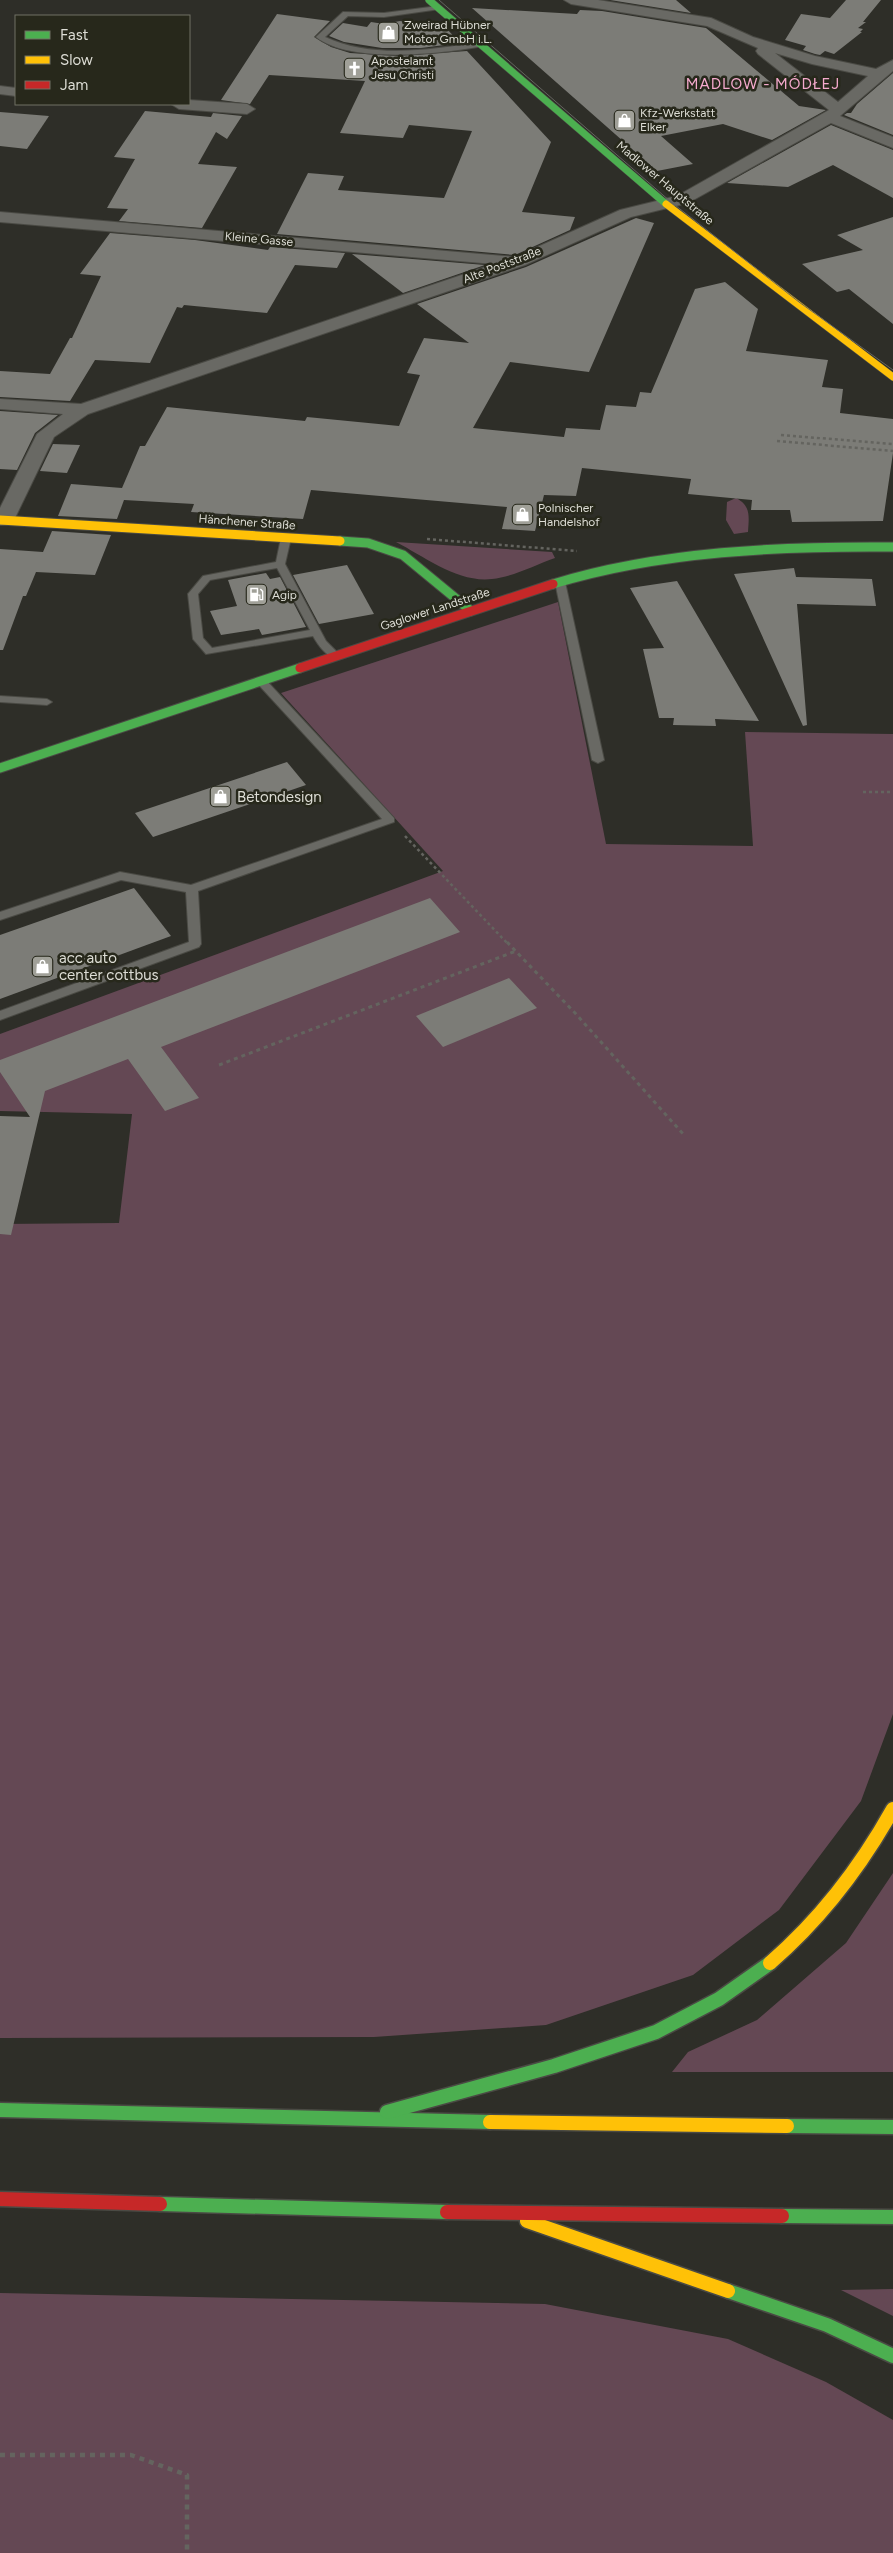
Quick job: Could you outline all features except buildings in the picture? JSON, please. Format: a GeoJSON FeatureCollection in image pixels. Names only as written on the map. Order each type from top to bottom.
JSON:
{"type":"FeatureCollection","features":[{"type":"Feature","properties":{"kind":"main road","name":"Madlower Hauptstraße"},"geometry":{"type":"LineString","coordinates":[[429,0],[665,203],[893,377]]}},
{"type":"Feature","properties":{"kind":"main road","name":"Hänchener Straße"},"geometry":{"type":"LineString","coordinates":[[2,520],[368,543],[403,555],[471,611]]}},
{"type":"Feature","properties":{"kind":"main road","name":"Gaglower Landstraße"},"geometry":{"type":"LineString","coordinates":[[0,768],[560,582],[657,560],[743,550],[834,546],[893,547]]}},
{"type":"Feature","properties":{"kind":"main road"},"geometry":{"type":"LineString","coordinates":[[358,2120],[532,2072],[654,2034],[719,2001],[771,1964],[812,1926],[855,1874],[893,1809]]}},
{"type":"Feature","properties":{"kind":"main road"},"geometry":{"type":"LineString","coordinates":[[0,2110],[358,2120],[893,2127]]}},
{"type":"Feature","properties":{"kind":"main road"},"geometry":{"type":"LineString","coordinates":[[0,2199],[325,2210],[893,2217]]}},
{"type":"Feature","properties":{"kind":"main road"},"geometry":{"type":"LineString","coordinates":[[504,2213],[827,2325],[893,2356]]}},
{"type":"Feature","properties":{"kind":"street"},"geometry":{"type":"LineString","coordinates":[[570,0],[684,16],[711,22],[748,40],[812,60],[878,74]]}},
{"type":"Feature","properties":{"kind":"street"},"geometry":{"type":"LineString","coordinates":[[681,0],[684,16]]}},
{"type":"Feature","properties":{"kind":"street"},"geometry":{"type":"LineString","coordinates":[[748,40],[833,113],[893,143]]}},
{"type":"Feature","properties":{"kind":"street","name":"Alte Poststraße"},"geometry":{"type":"LineString","coordinates":[[2,520],[46,434],[82,410],[519,261],[626,213],[682,200],[713,184],[833,113],[878,74],[893,64]]}},
{"type":"Feature","properties":{"kind":"street"},"geometry":{"type":"LineString","coordinates":[[0,90],[15,92]]}},
{"type":"Feature","properties":{"kind":"street"},"geometry":{"type":"LineString","coordinates":[[190,105],[247,109]]}},
{"type":"Feature","properties":{"kind":"street","name":"Kleine Gasse"},"geometry":{"type":"LineString","coordinates":[[0,217],[519,261]]}},
{"type":"Feature","properties":{"kind":"street","name":"Alte Poststraße"},"geometry":{"type":"LineString","coordinates":[[0,404],[82,410]]}},
{"type":"Feature","properties":{"kind":"lane"},"geometry":{"type":"LineString","coordinates":[[438,8],[384,16],[346,14],[320,36],[335,46],[394,52],[424,53],[480,44]]}},
{"type":"Feature","properties":{"kind":"lane"},"geometry":{"type":"LineString","coordinates":[[286,538],[280,564],[322,643],[336,656]]}},
{"type":"Feature","properties":{"kind":"lane"},"geometry":{"type":"LineString","coordinates":[[280,564],[207,578],[193,594],[198,638],[210,652],[316,632]]}},
{"type":"Feature","properties":{"kind":"lane"},"geometry":{"type":"LineString","coordinates":[[560,582],[598,760]]}},
{"type":"Feature","properties":{"kind":"lane"},"geometry":{"type":"LineString","coordinates":[[0,916],[120,876],[192,889],[390,820],[261,681]]}},
{"type":"Feature","properties":{"kind":"lane"},"geometry":{"type":"LineString","coordinates":[[0,698],[48,702]]}},
{"type":"Feature","properties":{"kind":"lane"},"geometry":{"type":"LineString","coordinates":[[0,1016],[196,944],[192,889]]}},
{"type":"Feature","properties":{"kind":"path"},"geometry":{"type":"LineString","coordinates":[[781,435],[893,444]]}},
{"type":"Feature","properties":{"kind":"path"},"geometry":{"type":"LineString","coordinates":[[777,440],[893,451]]}},
{"type":"Feature","properties":{"kind":"path"},"geometry":{"type":"LineString","coordinates":[[422,539],[580,552]]}},
{"type":"Feature","properties":{"kind":"path"},"geometry":{"type":"LineString","coordinates":[[863,792],[893,792]]}},
{"type":"Feature","properties":{"kind":"path"},"geometry":{"type":"LineString","coordinates":[[390,820],[576,1014],[684,1135]]}},
{"type":"Feature","properties":{"kind":"path"},"geometry":{"type":"LineString","coordinates":[[219,1065],[516,951]]}},
{"type":"Feature","properties":{"kind":"path"},"geometry":{"type":"LineString","coordinates":[[0,2454],[131,2454],[187,2475],[187,2553]]}},
{"type":"Feature","properties":{"kind":"shaded area"},"geometry":{"type":"Polygon","coordinates":[[[736,498],[747,508],[749,516],[748,532],[734,534],[726,520],[727,502],[736,498]]]}},
{"type":"Feature","properties":{"kind":"shaded area"},"geometry":{"type":"Polygon","coordinates":[[[396,542],[552,552],[555,558],[508,576],[479,579],[467,577],[442,568],[396,542]]]}},
{"type":"Feature","properties":{"kind":"shaded area"},"geometry":{"type":"Polygon","coordinates":[[[558,602],[606,844],[753,846],[745,732],[893,734],[893,1714],[861,1801],[779,1910],[693,1975],[546,2025],[374,2037],[0,2038],[0,1224],[119,1223],[132,1114],[0,1111],[0,1034],[443,871],[281,693],[558,602]]]}},
{"type":"Feature","properties":{"kind":"shaded area"},"geometry":{"type":"Polygon","coordinates":[[[893,1873],[893,2072],[672,2072],[688,2052],[757,2020],[846,1943],[893,1873]]]}},
{"type":"Feature","properties":{"kind":"shaded area"},"geometry":{"type":"Polygon","coordinates":[[[893,2289],[893,2316],[841,2290],[893,2289]]]}},
{"type":"Feature","properties":{"kind":"shaded area"},"geometry":{"type":"Polygon","coordinates":[[[0,2293],[545,2304],[728,2339],[826,2382],[893,2420],[893,2553],[0,2553],[0,2293]]]}},
{"type":"Feature","properties":{"kind":"tram line"},"geometry":{"type":"LineString","coordinates":[[439,0],[671,202],[799,302],[893,370]]}},
{"type":"Feature","properties":{"kind":"traffic: fast"},"geometry":{"type":"LineString","coordinates":[[429,0],[666,204]]}},
{"type":"Feature","properties":{"kind":"traffic: fast"},"geometry":{"type":"LineString","coordinates":[[340,541],[368,543],[403,555],[471,611]]}},
{"type":"Feature","properties":{"kind":"traffic: fast"},"geometry":{"type":"LineString","coordinates":[[553,584],[644,564],[750,550],[821,547],[893,547]]}},
{"type":"Feature","properties":{"kind":"traffic: fast"},"geometry":{"type":"LineString","coordinates":[[0,768],[300,668]]}},
{"type":"Feature","properties":{"kind":"traffic: fast"},"geometry":{"type":"LineString","coordinates":[[387,2112],[554,2066],[656,2032],[719,1999],[770,1963]]}},
{"type":"Feature","properties":{"kind":"traffic: fast"},"geometry":{"type":"LineString","coordinates":[[0,2110],[490,2122]]}},
{"type":"Feature","properties":{"kind":"traffic: fast"},"geometry":{"type":"LineString","coordinates":[[787,2126],[893,2127]]}},
{"type":"Feature","properties":{"kind":"traffic: fast"},"geometry":{"type":"LineString","coordinates":[[160,2204],[447,2212]]}},
{"type":"Feature","properties":{"kind":"traffic: fast"},"geometry":{"type":"LineString","coordinates":[[782,2216],[893,2217]]}},
{"type":"Feature","properties":{"kind":"traffic: fast"},"geometry":{"type":"LineString","coordinates":[[728,2291],[827,2325],[893,2356]]}},
{"type":"Feature","properties":{"kind":"traffic: slow"},"geometry":{"type":"LineString","coordinates":[[666,204],[893,377]]}},
{"type":"Feature","properties":{"kind":"traffic: slow"},"geometry":{"type":"LineString","coordinates":[[0,520],[340,541]]}},
{"type":"Feature","properties":{"kind":"traffic: slow"},"geometry":{"type":"LineString","coordinates":[[770,1963],[807,1930],[839,1892],[868,1852],[893,1809]]}},
{"type":"Feature","properties":{"kind":"traffic: slow"},"geometry":{"type":"LineString","coordinates":[[490,2122],[787,2126]]}},
{"type":"Feature","properties":{"kind":"traffic: slow"},"geometry":{"type":"LineString","coordinates":[[527,2221],[728,2291]]}},
{"type":"Feature","properties":{"kind":"traffic: jam"},"geometry":{"type":"LineString","coordinates":[[300,668],[553,584]]}},
{"type":"Feature","properties":{"kind":"traffic: jam"},"geometry":{"type":"LineString","coordinates":[[0,2199],[160,2204]]}},
{"type":"Feature","properties":{"kind":"traffic: jam"},"geometry":{"type":"LineString","coordinates":[[447,2212],[782,2216]]}},
{"type":"Feature","properties":{"kind":"place","name":"Zweirad Hübner Motor GmbH i.L."},"geometry":{"type":"Point","coordinates":[388,32]}},
{"type":"Feature","properties":{"kind":"place","name":"Apostelamt Jesu Christi"},"geometry":{"type":"Point","coordinates":[355,68]}},
{"type":"Feature","properties":{"kind":"place","name":"Kfz-Werkstatt Elker"},"geometry":{"type":"Point","coordinates":[624,120]}},
{"type":"Feature","properties":{"kind":"place","name":"Polnischer Handelshof"},"geometry":{"type":"Point","coordinates":[522,515]}},
{"type":"Feature","properties":{"kind":"place","name":"Agip"},"geometry":{"type":"Point","coordinates":[256,595]}},
{"type":"Feature","properties":{"kind":"place","name":"Betondesign"},"geometry":{"type":"Point","coordinates":[221,797]}},
{"type":"Feature","properties":{"kind":"place","name":"acc auto center cottbus"},"geometry":{"type":"Point","coordinates":[43,967]}},
{"type":"Feature","properties":{"kind":"district","name":"MADLOW - MÓDŁEJ"},"geometry":{"type":"Point","coordinates":[763,84]}}]}
